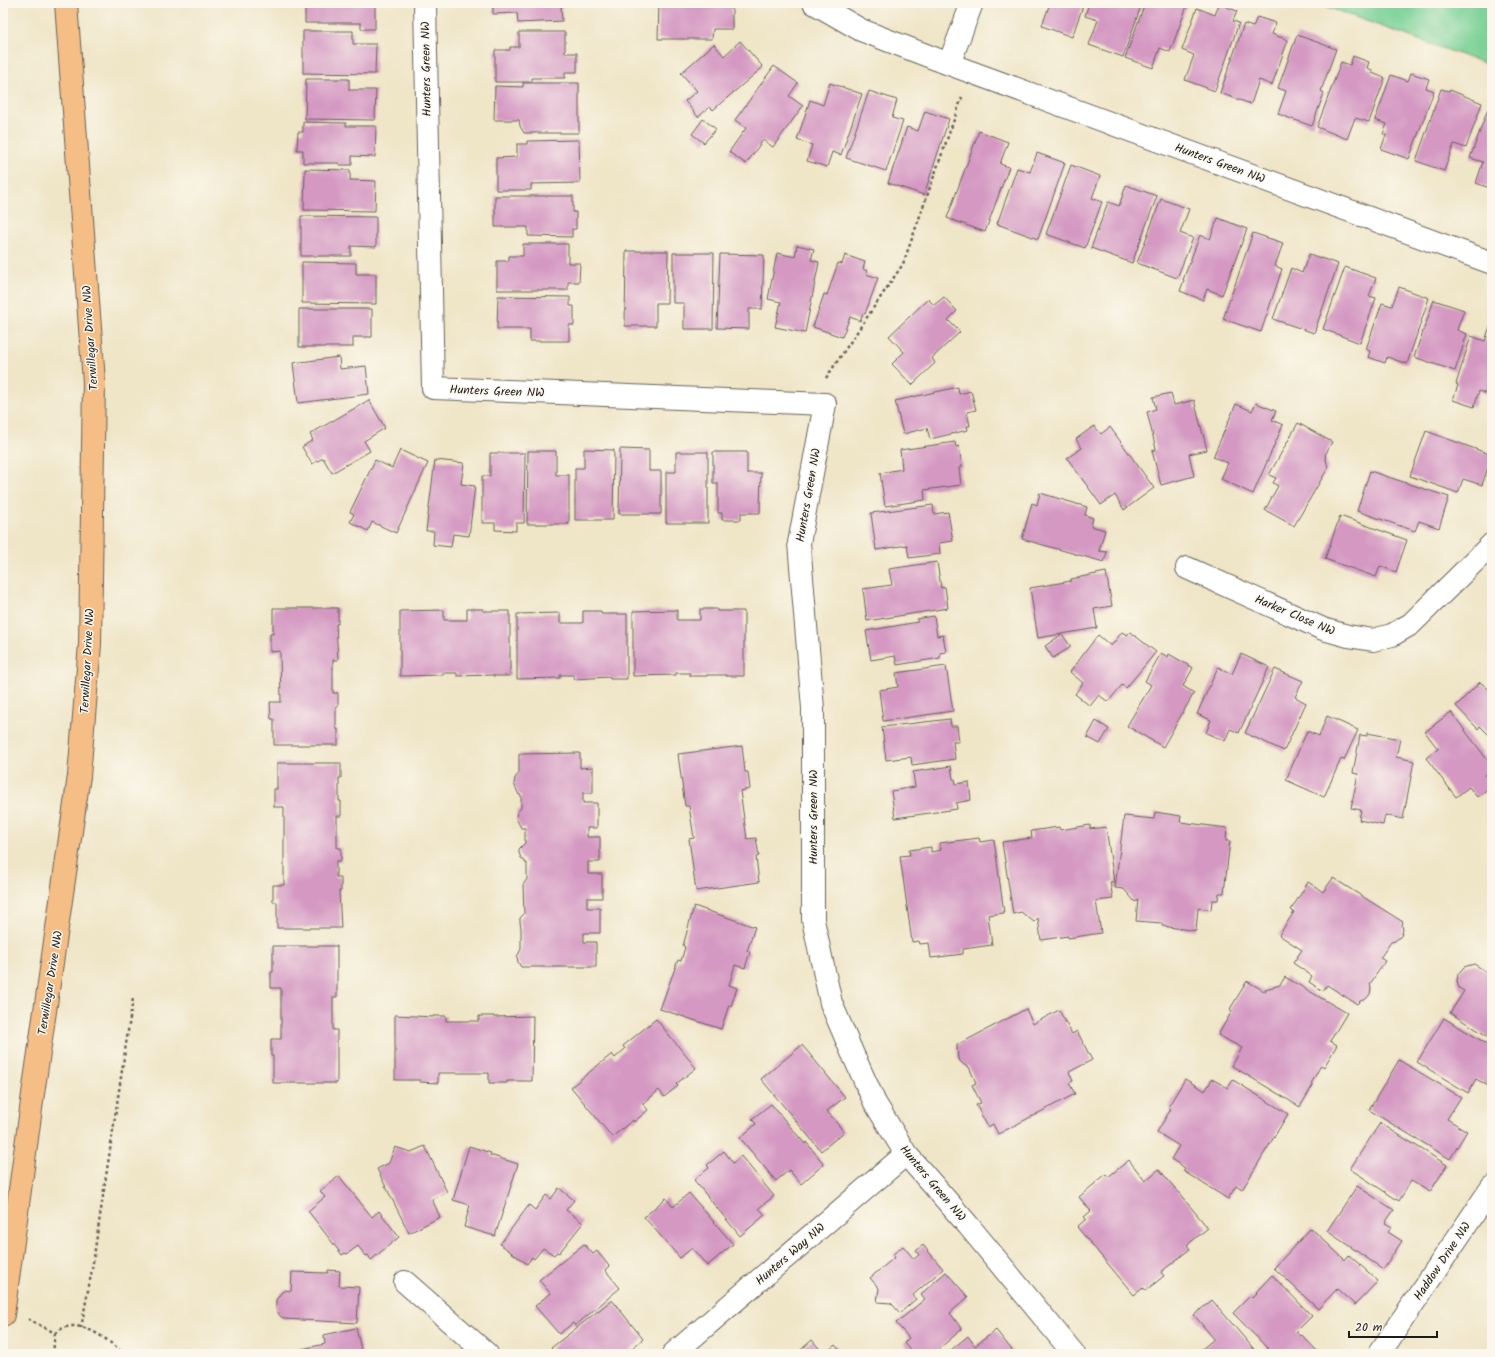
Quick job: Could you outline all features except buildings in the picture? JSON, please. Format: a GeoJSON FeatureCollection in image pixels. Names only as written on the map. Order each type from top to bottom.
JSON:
{"type":"FeatureCollection","features":[{"type":"Feature","properties":{"kind":"main road","name":"Terwillegar Drive NW"},"geometry":{"type":"LineString","coordinates":[[3,1315],[79,776],[90,644],[94,382],[66,3]]}},
{"type":"Feature","properties":{"kind":"street","name":"Hunters Green NW"},"geometry":{"type":"LineString","coordinates":[[425,3],[433,388],[825,404],[799,543],[813,708],[813,920],[831,1002],[875,1103],[906,1154],[968,1225],[1074,1354]]}},
{"type":"Feature","properties":{"kind":"street","name":"Hunters Green NW"},"geometry":{"type":"LineString","coordinates":[[814,3],[861,30],[949,64],[1492,263]]}},
{"type":"Feature","properties":{"kind":"street"},"geometry":{"type":"LineString","coordinates":[[949,64],[972,3]]}},
{"type":"Feature","properties":{"kind":"street","name":"Harker Close NW"},"geometry":{"type":"LineString","coordinates":[[1187,568],[1323,629],[1348,636],[1373,640],[1392,636],[1411,624],[1492,544]]}},
{"type":"Feature","properties":{"kind":"street","name":"Hunters Way NW"},"geometry":{"type":"LineString","coordinates":[[673,1354],[906,1154]]}},
{"type":"Feature","properties":{"kind":"street","name":"Haddow Drive NW"},"geometry":{"type":"LineString","coordinates":[[1379,1354],[1492,1187]]}},
{"type":"Feature","properties":{"kind":"street"},"geometry":{"type":"LineString","coordinates":[[405,1282],[487,1354]]}},
{"type":"Feature","properties":{"kind":"path"},"geometry":{"type":"LineString","coordinates":[[825,380],[903,264],[971,72]]}},
{"type":"Feature","properties":{"kind":"path"},"geometry":{"type":"LineString","coordinates":[[81,1328],[92,1269],[133,998]]}},
{"type":"Feature","properties":{"kind":"path"},"geometry":{"type":"LineString","coordinates":[[53,1354],[55,1332],[67,1327],[89,1330],[104,1338],[124,1354]]}},
{"type":"Feature","properties":{"kind":"green space"},"geometry":{"type":"Polygon","coordinates":[[[1316,3],[1492,3],[1492,66],[1316,3]]]}}]}
